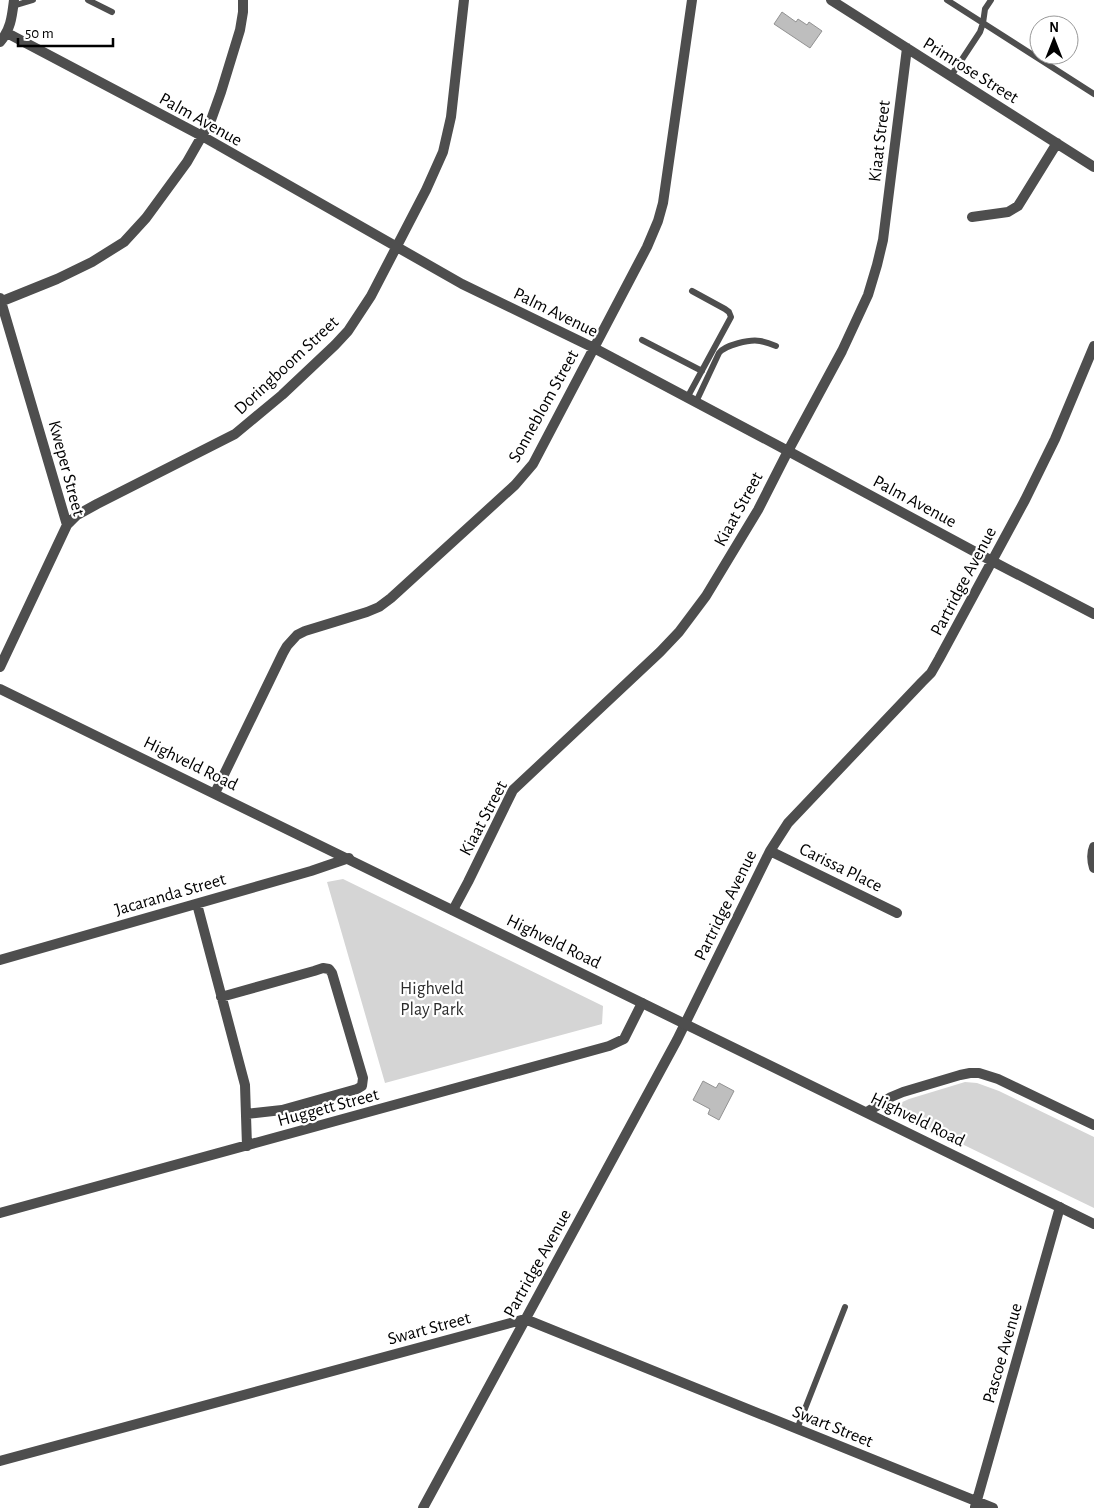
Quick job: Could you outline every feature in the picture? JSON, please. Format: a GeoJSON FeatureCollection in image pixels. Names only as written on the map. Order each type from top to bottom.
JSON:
{"type":"FeatureCollection","features":[{"type":"Feature","properties":{"kind":"street"},"geometry":{"type":"LineString","coordinates":[[0,301],[92,262],[124,242],[146,218],[187,162],[211,120],[231,64],[240,30],[243,0]]}},
{"type":"Feature","properties":{"kind":"street","name":"Doringboom Street"},"geometry":{"type":"LineString","coordinates":[[68,525],[86,509],[226,439],[244,427],[282,395],[342,338],[365,307],[426,190],[443,152],[448,135],[457,70],[464,0]]}},
{"type":"Feature","properties":{"kind":"street","name":"Sonneblom Street"},"geometry":{"type":"LineString","coordinates":[[216,793],[283,653],[292,639],[305,631],[379,607],[515,485],[533,464],[647,247],[658,221],[670,159],[692,0]]}},
{"type":"Feature","properties":{"kind":"street","name":"Primrose Street"},"geometry":{"type":"LineString","coordinates":[[831,0],[1094,167]]}},
{"type":"Feature","properties":{"kind":"street"},"geometry":{"type":"LineString","coordinates":[[0,42],[7,34],[14,3]]}},
{"type":"Feature","properties":{"kind":"street","name":"Palm Avenue"},"geometry":{"type":"LineString","coordinates":[[7,34],[202,136],[462,284],[594,348],[1094,614]]}},
{"type":"Feature","properties":{"kind":"street","name":"Kiaat Street"},"geometry":{"type":"LineString","coordinates":[[453,910],[513,790],[680,632],[706,596],[758,510],[842,351],[868,295],[877,265],[887,215],[907,48]]}},
{"type":"Feature","properties":{"kind":"street"},"geometry":{"type":"LineString","coordinates":[[972,217],[1008,212],[1018,206],[1057,143]]}},
{"type":"Feature","properties":{"kind":"street","name":"Kweper Street"},"geometry":{"type":"LineString","coordinates":[[0,301],[68,525],[0,667]]}},
{"type":"Feature","properties":{"kind":"street","name":"Partridge Avenue"},"geometry":{"type":"LineString","coordinates":[[423,1508],[685,1024],[770,851],[788,823],[930,673],[940,659],[1025,500],[1055,439],[1094,346]]}},
{"type":"Feature","properties":{"kind":"street","name":"Highveld Road"},"geometry":{"type":"LineString","coordinates":[[0,689],[349,858],[1094,1224]]}},
{"type":"Feature","properties":{"kind":"street"},"geometry":{"type":"LineString","coordinates":[[1093,850],[1092,862],[1094,868]]}},
{"type":"Feature","properties":{"kind":"street","name":"Carissa Place"},"geometry":{"type":"LineString","coordinates":[[770,851],[897,913]]}},
{"type":"Feature","properties":{"kind":"street","name":"Jacaranda Street"},"geometry":{"type":"LineString","coordinates":[[0,960],[197,904],[349,858]]}},
{"type":"Feature","properties":{"kind":"street"},"geometry":{"type":"LineString","coordinates":[[197,904],[244,1085],[247,1146]]}},
{"type":"Feature","properties":{"kind":"street"},"geometry":{"type":"LineString","coordinates":[[221,997],[322,968],[329,969],[332,973],[363,1081],[362,1086],[357,1089],[288,1109],[246,1114]]}},
{"type":"Feature","properties":{"kind":"street","name":"Huggett Street"},"geometry":{"type":"LineString","coordinates":[[0,1213],[609,1046],[624,1038],[642,1003]]}},
{"type":"Feature","properties":{"kind":"street"},"geometry":{"type":"LineString","coordinates":[[867,1112],[903,1092],[960,1075],[979,1073],[998,1079],[1094,1125]]}},
{"type":"Feature","properties":{"kind":"street","name":"Pascoe Avenue"},"geometry":{"type":"LineString","coordinates":[[976,1505],[1060,1207]]}},
{"type":"Feature","properties":{"kind":"street","name":"Swart Street"},"geometry":{"type":"LineString","coordinates":[[0,1461],[525,1319],[797,1429],[976,1505],[993,1508]]}},
{"type":"Feature","properties":{"kind":"lane"},"geometry":{"type":"LineString","coordinates":[[14,3],[33,0]]}},
{"type":"Feature","properties":{"kind":"lane"},"geometry":{"type":"LineString","coordinates":[[88,0],[112,12]]}},
{"type":"Feature","properties":{"kind":"lane"},"geometry":{"type":"LineString","coordinates":[[948,0],[1094,94]]}},
{"type":"Feature","properties":{"kind":"lane"},"geometry":{"type":"LineString","coordinates":[[950,76],[977,37],[983,22],[984,13],[991,0]]}},
{"type":"Feature","properties":{"kind":"lane"},"geometry":{"type":"LineString","coordinates":[[692,291],[725,309],[731,317],[702,371],[692,400]]}},
{"type":"Feature","properties":{"kind":"lane"},"geometry":{"type":"LineString","coordinates":[[642,340],[702,371]]}},
{"type":"Feature","properties":{"kind":"lane"},"geometry":{"type":"LineString","coordinates":[[692,400],[722,348],[751,340],[760,340],[776,346]]}},
{"type":"Feature","properties":{"kind":"lane"},"geometry":{"type":"LineString","coordinates":[[797,1429],[845,1307]]}},
{"type":"Feature","properties":{"kind":"green space","name":"Highveld Play Park"},"geometry":{"type":"Polygon","coordinates":[[[343,879],[603,1006],[602,1024],[385,1083],[327,882],[343,879]]]}},
{"type":"Feature","properties":{"kind":"green space"},"geometry":{"type":"Polygon","coordinates":[[[965,1082],[977,1083],[999,1091],[1094,1137],[1094,1208],[896,1112],[898,1104],[909,1099],[965,1082]]]}},
{"type":"Feature","properties":{"kind":"building"},"geometry":{"type":"Polygon","coordinates":[[[782,12],[796,22],[798,19],[807,25],[809,22],[822,31],[810,48],[774,24],[782,12]]]}},
{"type":"Feature","properties":{"kind":"building"},"geometry":{"type":"Polygon","coordinates":[[[703,1081],[716,1088],[719,1083],[734,1091],[719,1120],[708,1114],[710,1109],[693,1100],[703,1081]]]}}]}
